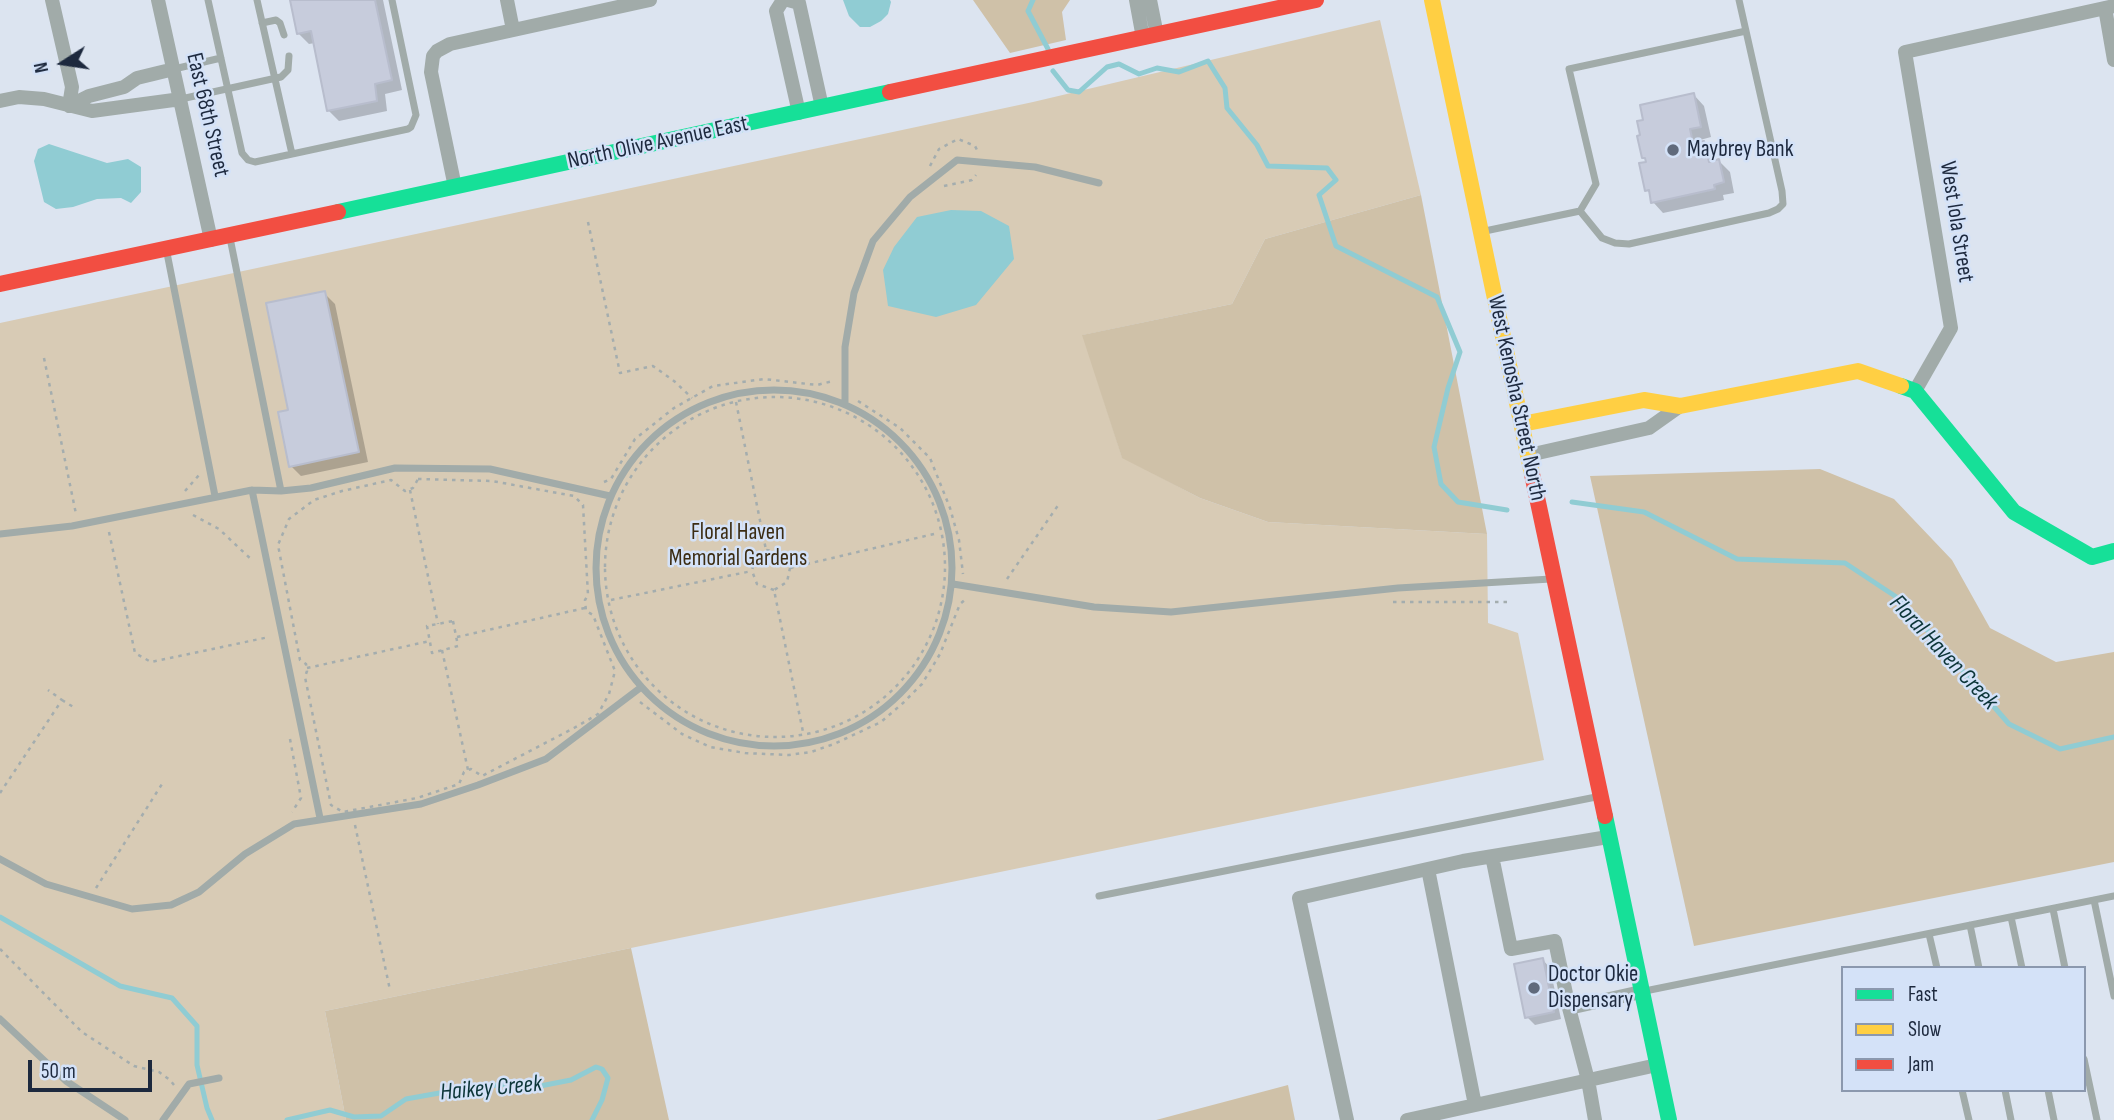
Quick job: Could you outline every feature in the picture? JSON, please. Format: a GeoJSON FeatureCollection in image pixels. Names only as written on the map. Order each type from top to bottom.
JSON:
{"type":"FeatureCollection","features":[{"type":"Feature","properties":{"kind":"street"},"geometry":{"type":"LineString","coordinates":[[52,0],[72,87],[69,106]]}},
{"type":"Feature","properties":{"kind":"street","name":"East 68th Street"},"geometry":{"type":"LineString","coordinates":[[158,0],[211,240]]}},
{"type":"Feature","properties":{"kind":"street"},"geometry":{"type":"LineString","coordinates":[[507,0],[513,30]]}},
{"type":"Feature","properties":{"kind":"street"},"geometry":{"type":"LineString","coordinates":[[455,187],[431,72],[433,56],[438,51],[450,44],[650,0]]}},
{"type":"Feature","properties":{"kind":"street"},"geometry":{"type":"LineString","coordinates":[[783,0],[776,11],[799,113]]}},
{"type":"Feature","properties":{"kind":"street"},"geometry":{"type":"LineString","coordinates":[[788,0],[799,3],[822,107]]}},
{"type":"Feature","properties":{"kind":"street"},"geometry":{"type":"LineString","coordinates":[[1136,0],[1150,36]]}},
{"type":"Feature","properties":{"kind":"street"},"geometry":{"type":"LineString","coordinates":[[1150,0],[1150,36]]}},
{"type":"Feature","properties":{"kind":"street","name":"North Olive Avenue East"},"geometry":{"type":"LineString","coordinates":[[0,284],[1316,0]]}},
{"type":"Feature","properties":{"kind":"street","name":"West Kenosha Street North"},"geometry":{"type":"LineString","coordinates":[[1432,0],[1669,1120]]}},
{"type":"Feature","properties":{"kind":"street"},"geometry":{"type":"LineString","coordinates":[[2109,7],[2114,60]]}},
{"type":"Feature","properties":{"kind":"street","name":"West Iola Street"},"geometry":{"type":"LineString","coordinates":[[1915,391],[1951,328],[1905,52],[2109,7]]}},
{"type":"Feature","properties":{"kind":"street"},"geometry":{"type":"LineString","coordinates":[[783,44],[806,38]]}},
{"type":"Feature","properties":{"kind":"street"},"geometry":{"type":"LineString","coordinates":[[69,106],[89,96],[124,87],[137,78],[174,69]]}},
{"type":"Feature","properties":{"kind":"street"},"geometry":{"type":"LineString","coordinates":[[0,101],[19,97],[44,99],[92,111],[181,99]]}},
{"type":"Feature","properties":{"kind":"street"},"geometry":{"type":"LineString","coordinates":[[1522,424],[1644,400],[1680,406],[1858,371],[1915,391],[2014,512],[2092,557],[2114,551]]}},
{"type":"Feature","properties":{"kind":"street"},"geometry":{"type":"LineString","coordinates":[[1529,455],[1650,428],[1680,406]]}},
{"type":"Feature","properties":{"kind":"street"},"geometry":{"type":"LineString","coordinates":[[1347,1120],[1299,898],[1492,856],[1608,837]]}},
{"type":"Feature","properties":{"kind":"street"},"geometry":{"type":"LineString","coordinates":[[1492,856],[1511,950],[1555,941],[1595,1120]]}},
{"type":"Feature","properties":{"kind":"street"},"geometry":{"type":"LineString","coordinates":[[1428,869],[1475,1105]]}},
{"type":"Feature","properties":{"kind":"street"},"geometry":{"type":"LineString","coordinates":[[1569,1008],[1641,992]]}},
{"type":"Feature","properties":{"kind":"street"},"geometry":{"type":"LineString","coordinates":[[1407,1120],[1657,1065]]}},
{"type":"Feature","properties":{"kind":"lane"},"geometry":{"type":"LineString","coordinates":[[208,0],[242,153],[247,160],[255,162],[408,129],[414,123],[416,115],[391,0]]}},
{"type":"Feature","properties":{"kind":"lane"},"geometry":{"type":"LineString","coordinates":[[257,0],[292,154]]}},
{"type":"Feature","properties":{"kind":"lane"},"geometry":{"type":"LineString","coordinates":[[1580,211],[1602,238],[1629,244],[1769,213],[1783,204],[1739,0]]}},
{"type":"Feature","properties":{"kind":"lane"},"geometry":{"type":"LineString","coordinates":[[262,23],[276,20],[284,35]]}},
{"type":"Feature","properties":{"kind":"lane"},"geometry":{"type":"LineString","coordinates":[[1481,232],[1580,211],[1596,184],[1569,69],[1746,31]]}},
{"type":"Feature","properties":{"kind":"lane"},"geometry":{"type":"LineString","coordinates":[[181,99],[275,79],[285,75],[289,56]]}},
{"type":"Feature","properties":{"kind":"lane"},"geometry":{"type":"LineString","coordinates":[[174,69],[221,58]]}},
{"type":"Feature","properties":{"kind":"lane"},"geometry":{"type":"LineString","coordinates":[[124,87],[128,105]]}},
{"type":"Feature","properties":{"kind":"lane"},"geometry":{"type":"LineString","coordinates":[[845,402],[845,347],[854,293],[873,240],[910,197],[957,160],[1035,167],[1099,183]]}},
{"type":"Feature","properties":{"kind":"lane"},"geometry":{"type":"LineString","coordinates":[[230,236],[281,491]]}},
{"type":"Feature","properties":{"kind":"lane"},"geometry":{"type":"LineString","coordinates":[[166,249],[215,496]]}},
{"type":"Feature","properties":{"kind":"lane"},"geometry":{"type":"LineString","coordinates":[[769,388],[808,391],[845,402],[892,433],[928,476],[949,528],[953,584],[943,628],[922,669],[892,703],[854,729],[811,743],[766,747],[721,739],[680,720],[640,688],[614,647],[597,595],[597,540],[610,496],[634,456],[662,428],[694,407],[731,393],[769,388]]}},
{"type":"Feature","properties":{"kind":"lane"},"geometry":{"type":"LineString","coordinates":[[0,534],[72,526],[252,490],[311,488],[395,468],[490,469],[610,496]]}},
{"type":"Feature","properties":{"kind":"lane"},"geometry":{"type":"LineString","coordinates":[[252,490],[320,818]]}},
{"type":"Feature","properties":{"kind":"lane"},"geometry":{"type":"LineString","coordinates":[[953,584],[1094,607],[1171,611],[1398,588],[1554,579]]}},
{"type":"Feature","properties":{"kind":"lane"},"geometry":{"type":"LineString","coordinates":[[0,859],[46,884],[132,909],[172,905],[199,892],[244,854],[294,824],[422,804],[547,759],[640,688]]}},
{"type":"Feature","properties":{"kind":"lane"},"geometry":{"type":"LineString","coordinates":[[1099,896],[1600,796]]}},
{"type":"Feature","properties":{"kind":"lane"},"geometry":{"type":"LineString","coordinates":[[1641,992],[2114,896]]}},
{"type":"Feature","properties":{"kind":"lane"},"geometry":{"type":"LineString","coordinates":[[2094,900],[2114,996]]}},
{"type":"Feature","properties":{"kind":"lane"},"geometry":{"type":"LineString","coordinates":[[2053,909],[2065,966]]}},
{"type":"Feature","properties":{"kind":"lane"},"geometry":{"type":"LineString","coordinates":[[2011,917],[2022,966]]}},
{"type":"Feature","properties":{"kind":"lane"},"geometry":{"type":"LineString","coordinates":[[1970,925],[1979,966]]}},
{"type":"Feature","properties":{"kind":"lane"},"geometry":{"type":"LineString","coordinates":[[1930,934],[1937,966]]}},
{"type":"Feature","properties":{"kind":"lane"},"geometry":{"type":"LineString","coordinates":[[0,1019],[66,1081],[125,1120]]}},
{"type":"Feature","properties":{"kind":"lane"},"geometry":{"type":"LineString","coordinates":[[2086,1068],[2097,1120]]}},
{"type":"Feature","properties":{"kind":"lane"},"geometry":{"type":"LineString","coordinates":[[163,1120],[189,1084],[216,1079]]}},
{"type":"Feature","properties":{"kind":"lane"},"geometry":{"type":"LineString","coordinates":[[1962,1092],[1969,1120]]}},
{"type":"Feature","properties":{"kind":"lane"},"geometry":{"type":"LineString","coordinates":[[2005,1092],[2011,1120]]}},
{"type":"Feature","properties":{"kind":"lane"},"geometry":{"type":"LineString","coordinates":[[2048,1092],[2054,1120]]}},
{"type":"Feature","properties":{"kind":"path"},"geometry":{"type":"LineString","coordinates":[[930,167],[939,149],[958,139],[975,146],[979,156]]}},
{"type":"Feature","properties":{"kind":"path"},"geometry":{"type":"LineString","coordinates":[[944,187],[972,180],[977,173]]}},
{"type":"Feature","properties":{"kind":"path"},"geometry":{"type":"LineString","coordinates":[[588,222],[620,373],[653,366],[692,398]]}},
{"type":"Feature","properties":{"kind":"path"},"geometry":{"type":"LineString","coordinates":[[44,358],[77,517],[69,519]]}},
{"type":"Feature","properties":{"kind":"path"},"geometry":{"type":"LineString","coordinates":[[603,482],[611,479],[635,439],[674,408],[713,386],[764,379],[817,384],[833,382],[834,371]]}},
{"type":"Feature","properties":{"kind":"path"},"geometry":{"type":"LineString","coordinates":[[611,563],[611,526],[632,471],[661,437],[697,412],[735,401],[782,396],[836,407],[873,427],[913,466],[934,515],[945,562],[934,627],[909,675],[868,712],[812,732],[751,736],[716,728],[683,713],[645,682],[618,640],[611,600],[611,575]]}},
{"type":"Feature","properties":{"kind":"path"},"geometry":{"type":"LineString","coordinates":[[854,398],[900,428],[930,458],[950,508],[959,540],[963,578]]}},
{"type":"Feature","properties":{"kind":"path"},"geometry":{"type":"LineString","coordinates":[[735,401],[766,550]]}},
{"type":"Feature","properties":{"kind":"path"},"geometry":{"type":"LineString","coordinates":[[185,491],[201,473]]}},
{"type":"Feature","properties":{"kind":"path"},"geometry":{"type":"LineString","coordinates":[[418,479],[492,481],[574,496],[583,505],[588,595],[585,608],[593,615],[615,671],[609,694],[598,714],[482,776],[471,769],[464,772],[459,784],[417,798],[343,812],[331,805],[305,677],[307,668],[300,660],[278,545],[289,519],[314,500],[391,480],[405,491],[410,489],[418,479]]}},
{"type":"Feature","properties":{"kind":"path"},"geometry":{"type":"LineString","coordinates":[[410,489],[438,624]]}},
{"type":"Feature","properties":{"kind":"path"},"geometry":{"type":"LineString","coordinates":[[1003,585],[1059,504]]}},
{"type":"Feature","properties":{"kind":"path"},"geometry":{"type":"LineString","coordinates":[[188,512],[219,529],[253,559],[256,572]]}},
{"type":"Feature","properties":{"kind":"path"},"geometry":{"type":"LineString","coordinates":[[107,525],[135,653],[150,662],[270,637]]}},
{"type":"Feature","properties":{"kind":"path"},"geometry":{"type":"LineString","coordinates":[[790,568],[938,533]]}},
{"type":"Feature","properties":{"kind":"path"},"geometry":{"type":"LineString","coordinates":[[766,550],[784,553],[790,568],[787,582],[774,590],[758,584],[752,571],[755,557],[766,550]]}},
{"type":"Feature","properties":{"kind":"path"},"geometry":{"type":"LineString","coordinates":[[611,600],[752,571]]}},
{"type":"Feature","properties":{"kind":"path"},"geometry":{"type":"LineString","coordinates":[[774,590],[803,732]]}},
{"type":"Feature","properties":{"kind":"path"},"geometry":{"type":"LineString","coordinates":[[633,704],[641,702],[682,734],[710,747],[745,753],[789,755],[811,752],[881,722],[903,704],[922,684],[940,654],[960,604],[968,598]]}},
{"type":"Feature","properties":{"kind":"path"},"geometry":{"type":"LineString","coordinates":[[1389,602],[1508,602]]}},
{"type":"Feature","properties":{"kind":"path"},"geometry":{"type":"LineString","coordinates":[[457,637],[585,608]]}},
{"type":"Feature","properties":{"kind":"path"},"geometry":{"type":"LineString","coordinates":[[453,621],[458,646],[432,653],[427,626],[438,624],[453,621]]}},
{"type":"Feature","properties":{"kind":"path"},"geometry":{"type":"LineString","coordinates":[[307,668],[430,641]]}},
{"type":"Feature","properties":{"kind":"path"},"geometry":{"type":"LineString","coordinates":[[442,650],[468,771]]}},
{"type":"Feature","properties":{"kind":"path"},"geometry":{"type":"LineString","coordinates":[[48,690],[75,708]]}},
{"type":"Feature","properties":{"kind":"path"},"geometry":{"type":"LineString","coordinates":[[0,793],[62,700]]}},
{"type":"Feature","properties":{"kind":"path"},"geometry":{"type":"LineString","coordinates":[[285,816],[293,811],[301,798],[289,732]]}},
{"type":"Feature","properties":{"kind":"path"},"geometry":{"type":"LineString","coordinates":[[94,891],[162,784]]}},
{"type":"Feature","properties":{"kind":"path"},"geometry":{"type":"LineString","coordinates":[[354,822],[390,990]]}},
{"type":"Feature","properties":{"kind":"path"},"geometry":{"type":"LineString","coordinates":[[0,949],[82,1032],[134,1066],[165,1075],[174,1085],[175,1096]]}},
{"type":"Feature","properties":{"kind":"green space","name":"Floral Haven Memorial Gardens"},"geometry":{"type":"Polygon","coordinates":[[[1380,20],[1421,195],[1265,239],[1232,304],[1083,335],[1122,457],[1200,498],[1268,522],[1487,534],[1488,623],[1518,633],[1544,760],[325,1011],[346,1120],[0,1120],[0,323],[1033,102],[1380,20]]]}},
{"type":"Feature","properties":{"kind":"shaded area"},"geometry":{"type":"Polygon","coordinates":[[[973,0],[1070,0],[1062,12],[1066,40],[1010,53],[973,0]]]}},
{"type":"Feature","properties":{"kind":"shaded area"},"geometry":{"type":"Polygon","coordinates":[[[1421,195],[1487,534],[1268,522],[1200,498],[1122,458],[1082,335],[1232,304],[1265,239],[1421,195]]]}},
{"type":"Feature","properties":{"kind":"shaded area"},"geometry":{"type":"Polygon","coordinates":[[[1820,469],[1894,499],[1952,560],[1990,628],[2056,662],[2114,652],[2114,862],[1694,946],[1590,476],[1820,469]]]}},
{"type":"Feature","properties":{"kind":"shaded area"},"geometry":{"type":"Polygon","coordinates":[[[631,948],[669,1120],[346,1120],[325,1011],[631,948]]]}},
{"type":"Feature","properties":{"kind":"shaded area"},"geometry":{"type":"Polygon","coordinates":[[[1288,1085],[1295,1120],[1156,1120],[1288,1085]]]}},
{"type":"Feature","properties":{"kind":"water"},"geometry":{"type":"Polygon","coordinates":[[[843,0],[891,2],[888,14],[881,21],[870,27],[860,27],[849,16],[843,0]]]}},
{"type":"Feature","properties":{"kind":"water"},"geometry":{"type":"Polygon","coordinates":[[[49,144],[107,163],[128,159],[141,167],[141,192],[131,203],[121,198],[97,199],[56,209],[44,202],[34,161],[38,149],[49,144]]]}},
{"type":"Feature","properties":{"kind":"water"},"geometry":{"type":"Polygon","coordinates":[[[951,210],[981,211],[1009,226],[1014,259],[976,305],[936,317],[888,306],[883,270],[894,247],[917,217],[951,210]]]}},
{"type":"Feature","properties":{"kind":"building"},"geometry":{"type":"Polygon","coordinates":[[[290,0],[375,0],[392,80],[375,84],[377,101],[327,111],[311,31],[297,34],[290,0]]]}},
{"type":"Feature","properties":{"kind":"building","name":"Maybrey Bank"},"geometry":{"type":"Polygon","coordinates":[[[1694,93],[1701,127],[1690,129],[1693,143],[1704,141],[1709,162],[1719,159],[1724,182],[1714,185],[1715,189],[1651,203],[1649,190],[1645,191],[1639,163],[1646,162],[1645,158],[1642,158],[1637,136],[1640,135],[1637,121],[1643,120],[1640,105],[1694,93]]]}},
{"type":"Feature","properties":{"kind":"building"},"geometry":{"type":"Polygon","coordinates":[[[325,291],[359,452],[289,467],[278,412],[288,410],[266,303],[325,291]]]}},
{"type":"Feature","properties":{"kind":"building","name":"Doctor Okie Dispensary"},"geometry":{"type":"Polygon","coordinates":[[[1543,958],[1554,1012],[1525,1018],[1514,964],[1543,958]]]}},
{"type":"Feature","properties":{"kind":"waterway","name":"Floral Haven Creek"},"geometry":{"type":"LineString","coordinates":[[1033,0],[1028,11],[1048,49]]}},
{"type":"Feature","properties":{"kind":"waterway","name":"Floral Haven Creek"},"geometry":{"type":"LineString","coordinates":[[1053,71],[1068,90],[1079,92],[1107,67],[1119,64],[1139,74],[1157,68],[1179,72],[1208,61],[1225,88],[1227,108],[1257,145],[1268,166],[1327,168],[1336,180],[1319,195],[1336,246],[1437,297],[1460,352],[1434,447],[1441,484],[1458,502],[1507,510]]}},
{"type":"Feature","properties":{"kind":"waterway","name":"Floral Haven Creek"},"geometry":{"type":"LineString","coordinates":[[1572,502],[1644,512],[1737,559],[1845,563],[1901,600],[2009,724],[2060,749],[2114,737]]}},
{"type":"Feature","properties":{"kind":"waterway","name":"Haikey Creek"},"geometry":{"type":"LineString","coordinates":[[0,917],[120,986],[172,998],[197,1026],[197,1065],[212,1120]]}},
{"type":"Feature","properties":{"kind":"waterway","name":"Haikey Creek"},"geometry":{"type":"LineString","coordinates":[[287,1120],[330,1110],[354,1117],[381,1116],[406,1099],[473,1087],[511,1084],[535,1087],[571,1080],[596,1067],[602,1069],[608,1078],[602,1100],[592,1120]]}},
{"type":"Feature","properties":{"kind":"traffic: fast"},"geometry":{"type":"LineString","coordinates":[[338,212],[890,92]]}},
{"type":"Feature","properties":{"kind":"traffic: fast"},"geometry":{"type":"LineString","coordinates":[[1901,386],[1915,391],[2014,512],[2092,557],[2114,551]]}},
{"type":"Feature","properties":{"kind":"traffic: fast"},"geometry":{"type":"LineString","coordinates":[[1605,816],[1669,1120]]}},
{"type":"Feature","properties":{"kind":"traffic: slow"},"geometry":{"type":"LineString","coordinates":[[1432,0],[1532,474]]}},
{"type":"Feature","properties":{"kind":"traffic: slow"},"geometry":{"type":"LineString","coordinates":[[1522,424],[1644,400],[1680,406],[1858,371],[1901,386]]}},
{"type":"Feature","properties":{"kind":"traffic: jam"},"geometry":{"type":"LineString","coordinates":[[890,92],[1316,0]]}},
{"type":"Feature","properties":{"kind":"traffic: jam"},"geometry":{"type":"LineString","coordinates":[[0,284],[338,212]]}},
{"type":"Feature","properties":{"kind":"traffic: jam"},"geometry":{"type":"LineString","coordinates":[[1532,474],[1605,816]]}},
{"type":"Feature","properties":{"kind":"place","name":"Maybrey Bank"},"geometry":{"type":"Point","coordinates":[1673,150]}},
{"type":"Feature","properties":{"kind":"place","name":"Doctor Okie Dispensary"},"geometry":{"type":"Point","coordinates":[1534,988]}}]}
